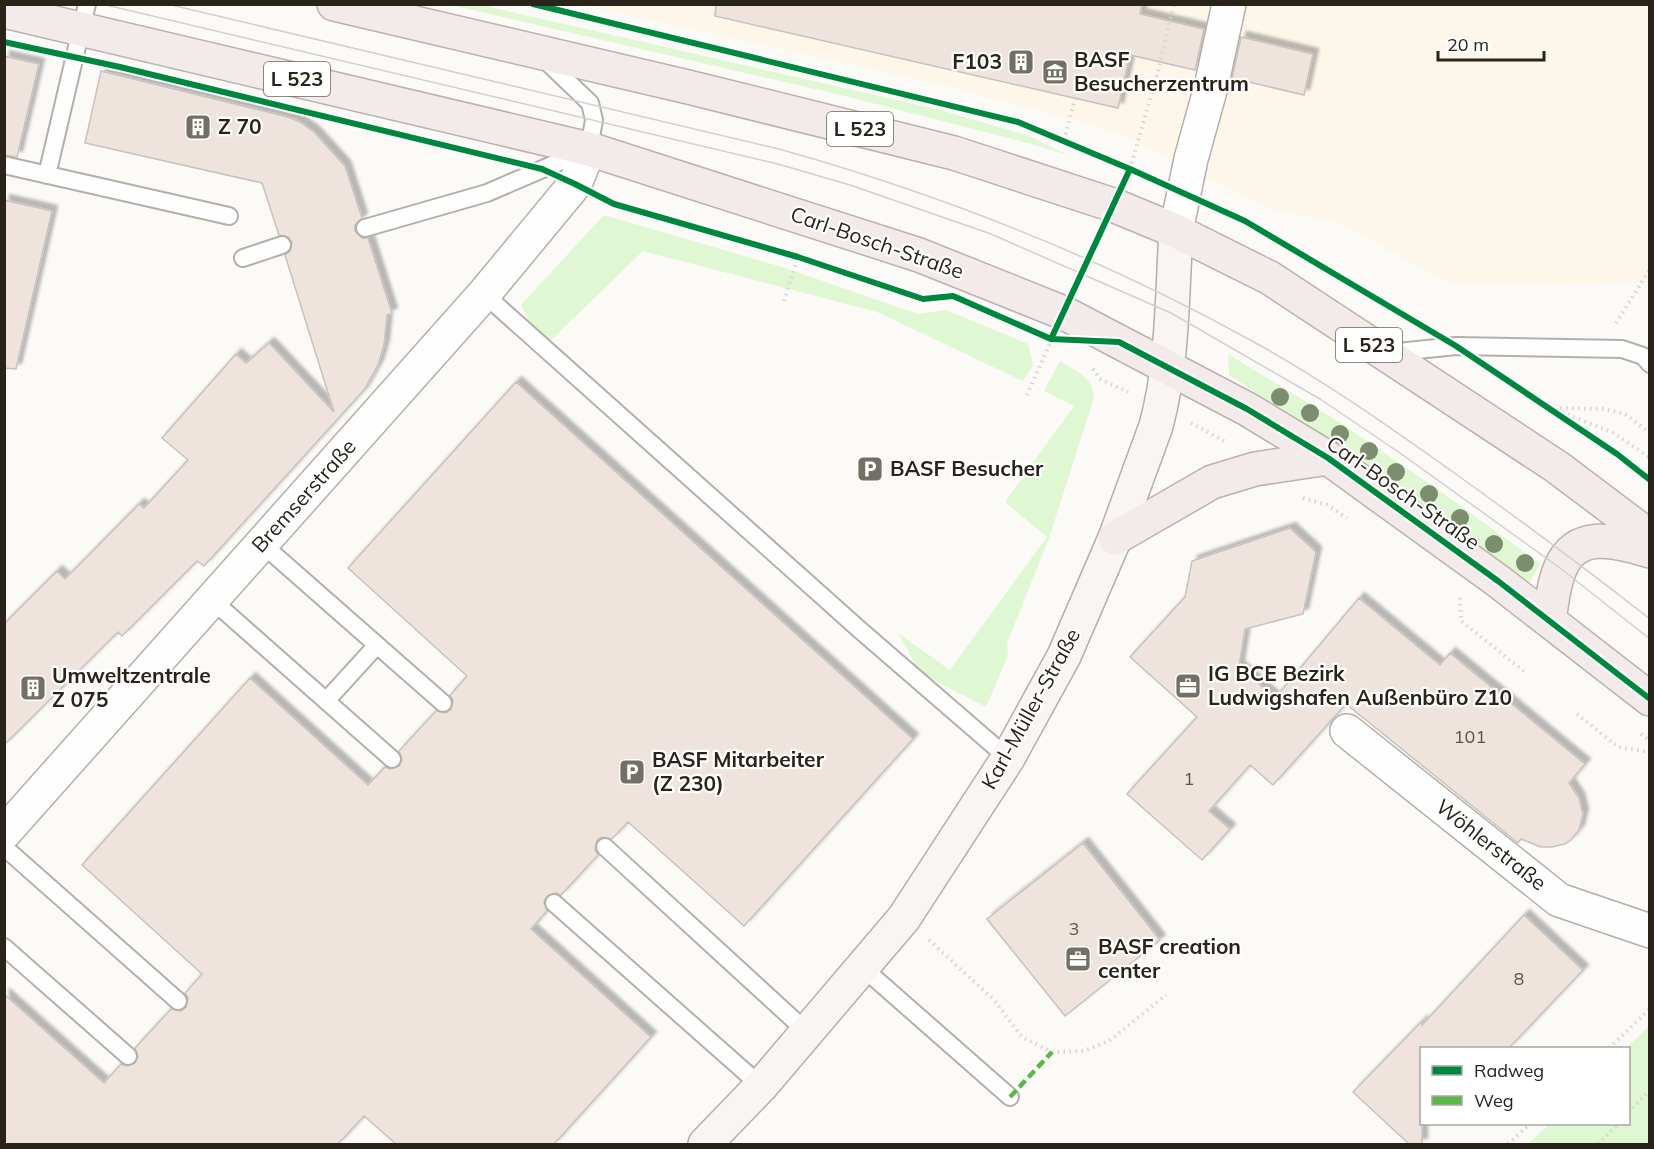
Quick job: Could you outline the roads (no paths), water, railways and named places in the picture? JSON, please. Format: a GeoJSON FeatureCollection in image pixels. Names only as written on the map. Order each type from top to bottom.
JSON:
{"type":"FeatureCollection","features":[{"type":"Feature","properties":{"kind":"main road","name":"L 523"},"geometry":{"type":"LineString","coordinates":[[334,4],[954,153],[1113,205],[1176,231],[1270,278],[1382,354],[1557,467],[1650,537]]}},
{"type":"Feature","properties":{"kind":"main road","name":"Carl-Bosch-Straße"},"geometry":{"type":"LineString","coordinates":[[4,11],[85,16],[589,149],[919,255],[1064,313],[1247,408],[1328,458],[1498,581],[1650,699]]}},
{"type":"Feature","properties":{"kind":"main road"},"geometry":{"type":"LineString","coordinates":[[1115,538],[1212,482],[1256,469],[1328,458]]}},
{"type":"Feature","properties":{"kind":"main road"},"geometry":{"type":"LineString","coordinates":[[1549,620],[1560,568],[1568,555],[1576,548],[1586,542],[1601,541],[1625,543],[1650,551]]}},
{"type":"Feature","properties":{"kind":"street","name":"Karl-Müller-Straße"},"geometry":{"type":"LineString","coordinates":[[705,1144],[760,1086],[904,918],[1008,758],[1064,657],[1115,538],[1161,407],[1168,366],[1176,231],[1229,4]]}},
{"type":"Feature","properties":{"kind":"street","name":"Bremserstraße"},"geometry":{"type":"LineString","coordinates":[[6,833],[484,294],[575,184],[589,149]]}},
{"type":"Feature","properties":{"kind":"street","name":"Wöhlerstraße"},"geometry":{"type":"LineString","coordinates":[[1347,731],[1559,900],[1650,931]]}},
{"type":"Feature","properties":{"kind":"lane"},"geometry":{"type":"LineString","coordinates":[[47,175],[85,16]]}},
{"type":"Feature","properties":{"kind":"lane"},"geometry":{"type":"LineString","coordinates":[[365,228],[488,193],[589,149],[594,120],[591,104],[536,51]]}},
{"type":"Feature","properties":{"kind":"lane"},"geometry":{"type":"LineString","coordinates":[[4,165],[229,216]]}},
{"type":"Feature","properties":{"kind":"lane"},"geometry":{"type":"LineString","coordinates":[[243,258],[282,245]]}},
{"type":"Feature","properties":{"kind":"lane"},"geometry":{"type":"LineString","coordinates":[[484,294],[860,630],[1008,758]]}},
{"type":"Feature","properties":{"kind":"lane"},"geometry":{"type":"LineString","coordinates":[[1382,354],[1456,346],[1599,348],[1622,349],[1643,356],[1650,364]]}},
{"type":"Feature","properties":{"kind":"lane"},"geometry":{"type":"LineString","coordinates":[[262,543],[442,703]]}},
{"type":"Feature","properties":{"kind":"lane"},"geometry":{"type":"LineString","coordinates":[[212,600],[392,759]]}},
{"type":"Feature","properties":{"kind":"lane"},"geometry":{"type":"LineString","coordinates":[[326,701],[377,645]]}},
{"type":"Feature","properties":{"kind":"lane"},"geometry":{"type":"LineString","coordinates":[[6,833],[178,1001]]}},
{"type":"Feature","properties":{"kind":"lane"},"geometry":{"type":"LineString","coordinates":[[605,847],[807,1032]]}},
{"type":"Feature","properties":{"kind":"lane"},"geometry":{"type":"LineString","coordinates":[[554,903],[760,1086]]}},
{"type":"Feature","properties":{"kind":"lane"},"geometry":{"type":"LineString","coordinates":[[4,946],[128,1056]]}},
{"type":"Feature","properties":{"kind":"lane"},"geometry":{"type":"LineString","coordinates":[[862,968],[1010,1097]]}},
{"type":"Feature","properties":{"kind":"tram line"},"geometry":{"type":"LineString","coordinates":[[102,4],[778,164],[850,185],[991,234],[1171,313],[1320,399],[1400,453],[1560,568],[1650,639]]}},
{"type":"Feature","properties":{"kind":"tram line"},"geometry":{"type":"LineString","coordinates":[[167,4],[779,149],[901,187],[1021,231],[1138,282],[1252,341],[1304,371],[1453,472],[1650,619]]}},
{"type":"Feature","properties":{"kind":"place","name":"F103"},"geometry":{"type":"Point","coordinates":[1021,62]}},
{"type":"Feature","properties":{"kind":"place","name":"BASF Besucherzentrum"},"geometry":{"type":"Point","coordinates":[1055,72]}},
{"type":"Feature","properties":{"kind":"place","name":"Z 70"},"geometry":{"type":"Point","coordinates":[198,127]}},
{"type":"Feature","properties":{"kind":"place","name":"BASF Besucher"},"geometry":{"type":"Point","coordinates":[870,469]}},
{"type":"Feature","properties":{"kind":"place","name":"IG BCE Bezirk Ludwigshafen Außenbüro Z10"},"geometry":{"type":"Point","coordinates":[1188,686]}},
{"type":"Feature","properties":{"kind":"place","name":"Umweltzentrale Z 075"},"geometry":{"type":"Point","coordinates":[33,688]}},
{"type":"Feature","properties":{"kind":"place","name":"BASF Mitarbeiter (Z 230)"},"geometry":{"type":"Point","coordinates":[632,772]}},
{"type":"Feature","properties":{"kind":"place","name":"BASF creation center"},"geometry":{"type":"Point","coordinates":[1078,959]}}]}
